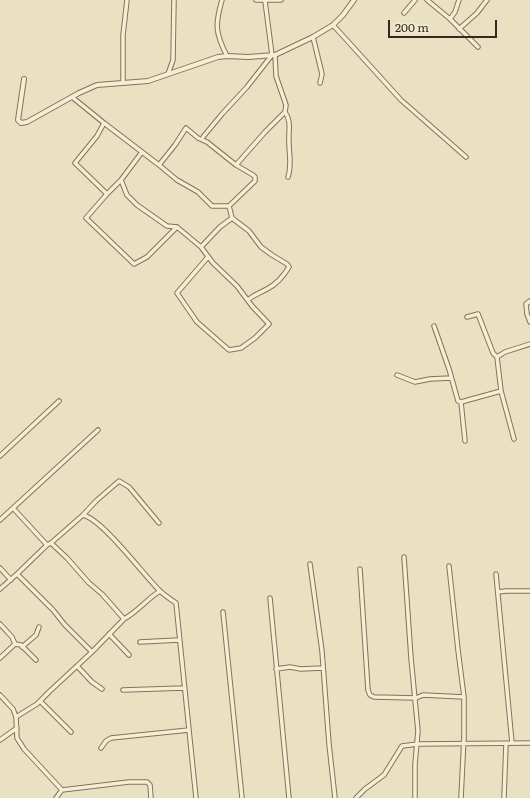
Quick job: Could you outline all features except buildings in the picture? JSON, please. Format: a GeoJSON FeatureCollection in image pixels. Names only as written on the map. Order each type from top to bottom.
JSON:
{"type":"FeatureCollection","features":[{"type":"Feature","properties":{"kind":"street"},"geometry":{"type":"LineString","coordinates":[[123,83],[123,35],[127,0]]}},
{"type":"Feature","properties":{"kind":"street"},"geometry":{"type":"LineString","coordinates":[[168,74],[173,60],[174,0]]}},
{"type":"Feature","properties":{"kind":"street"},"geometry":{"type":"LineString","coordinates":[[222,0],[217,16],[216,27],[227,56]]}},
{"type":"Feature","properties":{"kind":"street"},"geometry":{"type":"LineString","coordinates":[[256,0],[281,0]]}},
{"type":"Feature","properties":{"kind":"street"},"geometry":{"type":"LineString","coordinates":[[24,79],[18,120],[21,123],[27,122],[97,85],[148,81],[205,61],[227,56],[248,57],[273,55],[313,37],[333,25],[343,15],[354,0]]}},
{"type":"Feature","properties":{"kind":"street"},"geometry":{"type":"LineString","coordinates":[[404,13],[415,0]]}},
{"type":"Feature","properties":{"kind":"street"},"geometry":{"type":"LineString","coordinates":[[427,0],[450,19],[478,47]]}},
{"type":"Feature","properties":{"kind":"street"},"geometry":{"type":"LineString","coordinates":[[450,19],[459,0]]}},
{"type":"Feature","properties":{"kind":"street"},"geometry":{"type":"LineString","coordinates":[[459,29],[477,13],[487,0]]}},
{"type":"Feature","properties":{"kind":"street"},"geometry":{"type":"LineString","coordinates":[[236,165],[285,112],[286,106],[276,76],[265,1]]}},
{"type":"Feature","properties":{"kind":"street"},"geometry":{"type":"LineString","coordinates":[[333,25],[401,100],[466,157]]}},
{"type":"Feature","properties":{"kind":"street"},"geometry":{"type":"LineString","coordinates":[[313,37],[322,74],[320,83]]}},
{"type":"Feature","properties":{"kind":"street"},"geometry":{"type":"LineString","coordinates":[[204,137],[273,55]]}},
{"type":"Feature","properties":{"kind":"street"},"geometry":{"type":"LineString","coordinates":[[72,97],[177,180],[198,192],[212,206],[229,206],[253,185],[255,181],[255,177],[253,175],[236,165],[207,142],[198,138],[186,128],[159,165]]}},
{"type":"Feature","properties":{"kind":"street"},"geometry":{"type":"LineString","coordinates":[[285,112],[289,120],[290,128],[288,141],[291,153],[288,177]]}},
{"type":"Feature","properties":{"kind":"street"},"geometry":{"type":"LineString","coordinates":[[104,123],[97,136],[75,163],[107,194]]}},
{"type":"Feature","properties":{"kind":"street"},"geometry":{"type":"LineString","coordinates":[[142,152],[121,180],[86,218],[134,264],[147,257],[177,226]]}},
{"type":"Feature","properties":{"kind":"street"},"geometry":{"type":"LineString","coordinates":[[121,180],[127,195],[137,205],[167,226],[177,226],[201,247],[208,256],[213,263],[237,286],[269,324],[255,338],[241,348],[229,350],[197,322],[177,293],[208,256]]}},
{"type":"Feature","properties":{"kind":"street"},"geometry":{"type":"LineString","coordinates":[[229,206],[232,218],[249,231],[261,247],[287,264],[289,267],[280,280],[267,290],[248,300]]}},
{"type":"Feature","properties":{"kind":"street"},"geometry":{"type":"LineString","coordinates":[[201,247],[220,227],[232,218]]}},
{"type":"Feature","properties":{"kind":"street"},"geometry":{"type":"LineString","coordinates":[[530,301],[526,304],[526,308],[530,322]]}},
{"type":"Feature","properties":{"kind":"street"},"geometry":{"type":"LineString","coordinates":[[467,317],[478,314],[493,353],[497,357],[501,391],[514,439]]}},
{"type":"Feature","properties":{"kind":"street"},"geometry":{"type":"LineString","coordinates":[[434,326],[450,369],[451,378],[458,401],[461,402],[465,441]]}},
{"type":"Feature","properties":{"kind":"street"},"geometry":{"type":"LineString","coordinates":[[497,357],[505,352],[530,344]]}},
{"type":"Feature","properties":{"kind":"street"},"geometry":{"type":"LineString","coordinates":[[397,375],[415,382],[430,379],[451,378]]}},
{"type":"Feature","properties":{"kind":"street"},"geometry":{"type":"LineString","coordinates":[[461,402],[501,391]]}},
{"type":"Feature","properties":{"kind":"street"},"geometry":{"type":"LineString","coordinates":[[0,456],[59,401]]}},
{"type":"Feature","properties":{"kind":"street"},"geometry":{"type":"LineString","coordinates":[[0,520],[98,430]]}},
{"type":"Feature","properties":{"kind":"street"},"geometry":{"type":"LineString","coordinates":[[0,589],[120,481],[129,487],[160,524]]}},
{"type":"Feature","properties":{"kind":"street"},"geometry":{"type":"LineString","coordinates":[[13,508],[49,544],[67,558],[124,619]]}},
{"type":"Feature","properties":{"kind":"street"},"geometry":{"type":"LineString","coordinates":[[83,515],[87,516],[105,530],[160,591],[176,603],[196,798]]}},
{"type":"Feature","properties":{"kind":"street"},"geometry":{"type":"LineString","coordinates":[[404,557],[411,658],[416,698],[418,744],[415,764],[415,798]]}},
{"type":"Feature","properties":{"kind":"street"},"geometry":{"type":"LineString","coordinates":[[310,564],[314,582],[329,744],[336,798]]}},
{"type":"Feature","properties":{"kind":"street"},"geometry":{"type":"LineString","coordinates":[[449,566],[464,697],[461,798]]}},
{"type":"Feature","properties":{"kind":"street"},"geometry":{"type":"LineString","coordinates":[[0,568],[11,580]]}},
{"type":"Feature","properties":{"kind":"street"},"geometry":{"type":"LineString","coordinates":[[360,569],[369,693],[374,697],[416,698],[423,695],[464,697]]}},
{"type":"Feature","properties":{"kind":"street"},"geometry":{"type":"LineString","coordinates":[[17,574],[92,652]]}},
{"type":"Feature","properties":{"kind":"street"},"geometry":{"type":"LineString","coordinates":[[496,574],[512,743]]}},
{"type":"Feature","properties":{"kind":"street"},"geometry":{"type":"LineString","coordinates":[[16,717],[40,701],[92,652],[124,619],[137,611],[148,598],[160,591]]}},
{"type":"Feature","properties":{"kind":"street"},"geometry":{"type":"LineString","coordinates":[[498,592],[530,591]]}},
{"type":"Feature","properties":{"kind":"street"},"geometry":{"type":"LineString","coordinates":[[270,598],[289,798]]}},
{"type":"Feature","properties":{"kind":"street"},"geometry":{"type":"LineString","coordinates":[[223,612],[242,798]]}},
{"type":"Feature","properties":{"kind":"street"},"geometry":{"type":"LineString","coordinates":[[0,624],[12,636],[15,644],[22,647],[36,660]]}},
{"type":"Feature","properties":{"kind":"street"},"geometry":{"type":"LineString","coordinates":[[22,647],[36,635],[39,627]]}},
{"type":"Feature","properties":{"kind":"street"},"geometry":{"type":"LineString","coordinates":[[109,634],[128,655]]}},
{"type":"Feature","properties":{"kind":"street"},"geometry":{"type":"LineString","coordinates":[[140,642],[179,640]]}},
{"type":"Feature","properties":{"kind":"street"},"geometry":{"type":"LineString","coordinates":[[0,658],[15,644]]}},
{"type":"Feature","properties":{"kind":"street"},"geometry":{"type":"LineString","coordinates":[[77,666],[92,682],[102,689]]}},
{"type":"Feature","properties":{"kind":"street"},"geometry":{"type":"LineString","coordinates":[[276,669],[290,667],[301,669],[322,668]]}},
{"type":"Feature","properties":{"kind":"street"},"geometry":{"type":"LineString","coordinates":[[122,690],[184,688]]}},
{"type":"Feature","properties":{"kind":"street"},"geometry":{"type":"LineString","coordinates":[[0,695],[12,709],[16,717],[17,738]]}},
{"type":"Feature","properties":{"kind":"street"},"geometry":{"type":"LineString","coordinates":[[40,701],[71,732]]}},
{"type":"Feature","properties":{"kind":"street"},"geometry":{"type":"LineString","coordinates":[[0,740],[17,728]]}},
{"type":"Feature","properties":{"kind":"street"},"geometry":{"type":"LineString","coordinates":[[100,748],[111,738],[189,730]]}},
{"type":"Feature","properties":{"kind":"street"},"geometry":{"type":"LineString","coordinates":[[10,734],[17,738],[24,749],[62,790]]}},
{"type":"Feature","properties":{"kind":"street"},"geometry":{"type":"LineString","coordinates":[[356,798],[365,789],[384,775],[402,746],[418,744],[530,743]]}},
{"type":"Feature","properties":{"kind":"street"},"geometry":{"type":"LineString","coordinates":[[504,798],[506,744]]}},
{"type":"Feature","properties":{"kind":"street"},"geometry":{"type":"LineString","coordinates":[[56,798],[62,790],[129,782],[147,782],[150,785],[151,798]]}}]}
